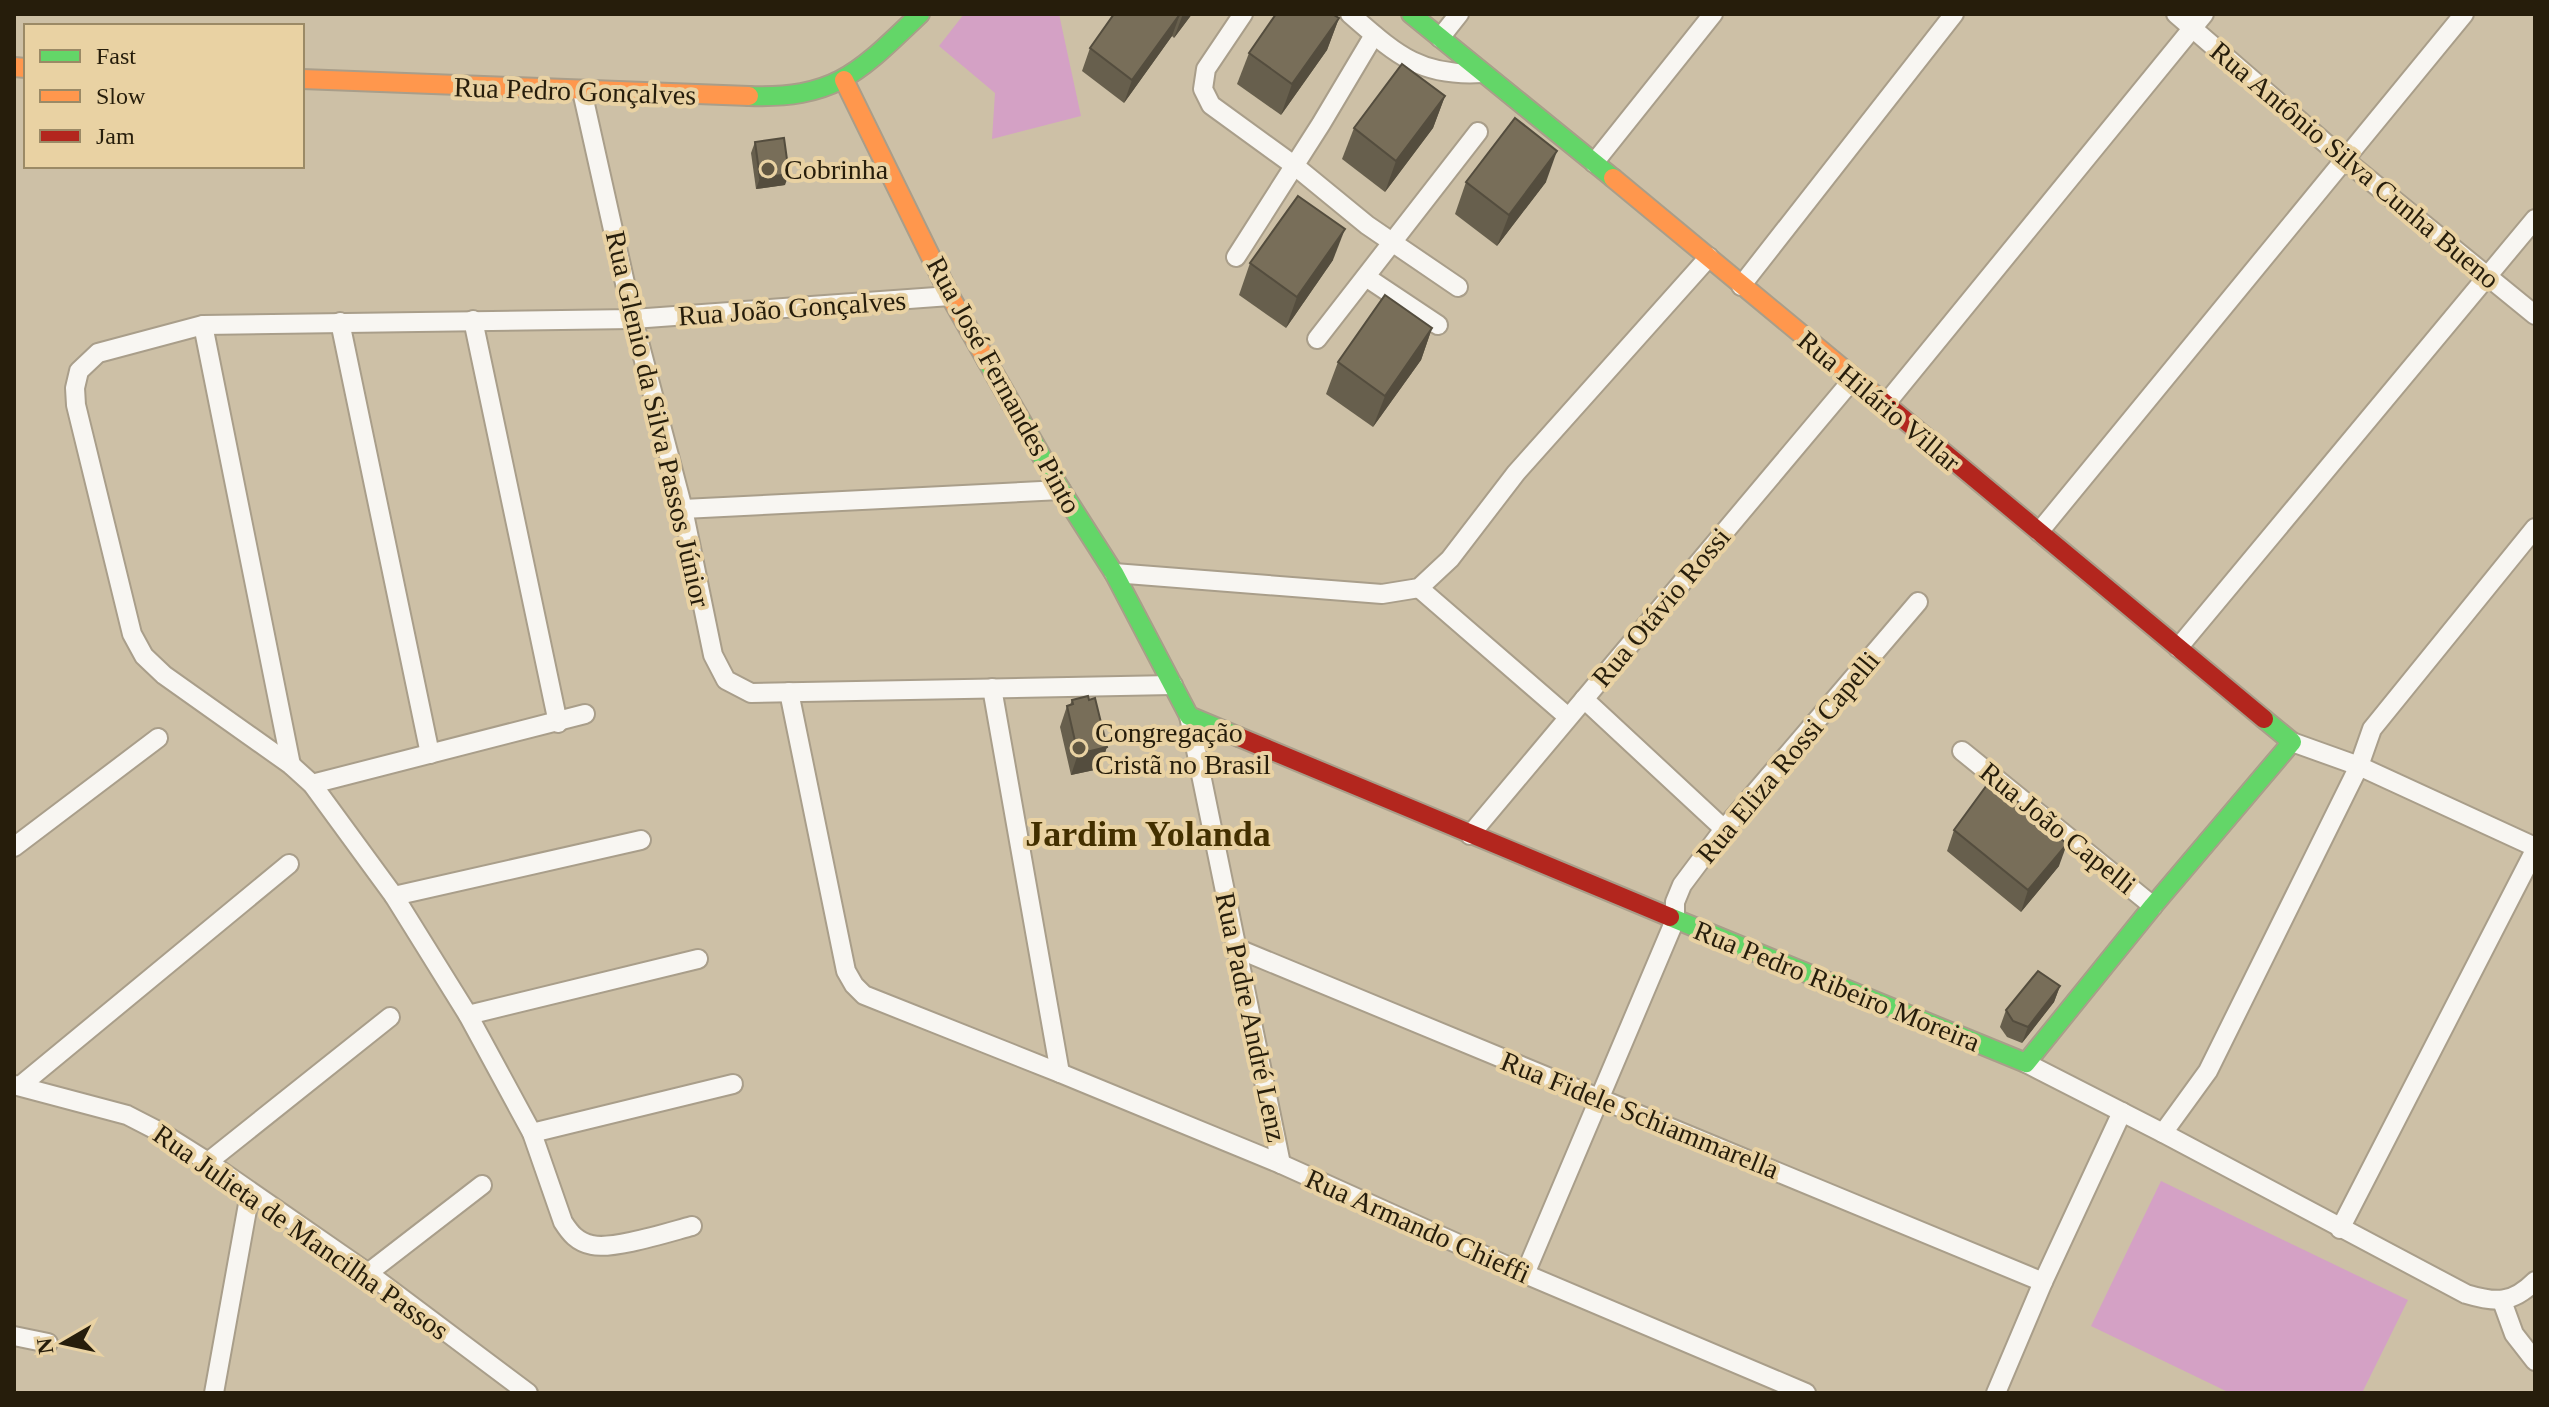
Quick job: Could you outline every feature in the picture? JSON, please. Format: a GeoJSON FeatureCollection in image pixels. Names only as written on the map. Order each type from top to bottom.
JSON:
{"type":"FeatureCollection","features":[{"type":"Feature","properties":{"kind":"street"},"geometry":{"type":"LineString","coordinates":[[844,80],[920,14]]}},
{"type":"Feature","properties":{"kind":"street"},"geometry":{"type":"LineString","coordinates":[[1243,14],[1206,69],[1203,89],[1211,105],[1295,166],[1393,244],[1458,287]]}},
{"type":"Feature","properties":{"kind":"street"},"geometry":{"type":"LineString","coordinates":[[1350,14],[1405,58],[1428,70],[1454,75],[1482,73]]}},
{"type":"Feature","properties":{"kind":"street","name":"Rua Hilário Villar"},"geometry":{"type":"LineString","coordinates":[[1411,14],[1709,257],[1884,406],[2292,742],[2359,766],[2535,849]]}},
{"type":"Feature","properties":{"kind":"street"},"geometry":{"type":"LineString","coordinates":[[1440,38],[1459,14]]}},
{"type":"Feature","properties":{"kind":"street"},"geometry":{"type":"LineString","coordinates":[[1594,163],[1713,14]]}},
{"type":"Feature","properties":{"kind":"street"},"geometry":{"type":"LineString","coordinates":[[1741,286],[1954,14]]}},
{"type":"Feature","properties":{"kind":"street","name":"Rua Antônio Silva Cunha Bueno"},"geometry":{"type":"LineString","coordinates":[[2176,14],[2199,21],[2345,160],[2535,315]]}},
{"type":"Feature","properties":{"kind":"street"},"geometry":{"type":"LineString","coordinates":[[2039,532],[2464,14]]}},
{"type":"Feature","properties":{"kind":"street"},"geometry":{"type":"LineString","coordinates":[[1884,406],[2199,21]]}},
{"type":"Feature","properties":{"kind":"street"},"geometry":{"type":"LineString","coordinates":[[1236,257],[1374,35]]}},
{"type":"Feature","properties":{"kind":"street","name":"Rua Pedro Gonçalves"},"geometry":{"type":"LineString","coordinates":[[304,79],[782,97],[816,91],[844,80]]}},
{"type":"Feature","properties":{"kind":"street","name":"Rua José Fernandes Pinto"},"geometry":{"type":"LineString","coordinates":[[844,80],[950,296],[1061,490],[1114,573],[1173,685]]}},
{"type":"Feature","properties":{"kind":"street","name":"Rua Glenio da Silva Passos Júnior"},"geometry":{"type":"LineString","coordinates":[[582,91],[633,319],[683,509],[713,655],[726,680],[751,693],[1173,685]]}},
{"type":"Feature","properties":{"kind":"street"},"geometry":{"type":"LineString","coordinates":[[1317,339],[1478,132]]}},
{"type":"Feature","properties":{"kind":"street"},"geometry":{"type":"LineString","coordinates":[[2178,648],[2535,219]]}},
{"type":"Feature","properties":{"kind":"street"},"geometry":{"type":"LineString","coordinates":[[1114,573],[1354,593],[1382,594],[1419,588],[1450,559],[1516,473],[1709,257]]}},
{"type":"Feature","properties":{"kind":"street"},"geometry":{"type":"LineString","coordinates":[[1366,277],[1438,325]]}},
{"type":"Feature","properties":{"kind":"street","name":"Rua João Gonçalves"},"geometry":{"type":"LineString","coordinates":[[692,1226],[605,1246],[581,1242],[571,1234],[563,1222],[532,1133],[468,1015],[394,896],[312,784],[291,765],[164,675],[144,656],[132,634],[76,405],[75,388],[79,371],[98,353],[203,325],[633,319],[950,296]]}},
{"type":"Feature","properties":{"kind":"street"},"geometry":{"type":"LineString","coordinates":[[473,320],[558,723]]}},
{"type":"Feature","properties":{"kind":"street"},"geometry":{"type":"LineString","coordinates":[[340,322],[430,754]]}},
{"type":"Feature","properties":{"kind":"street"},"geometry":{"type":"LineString","coordinates":[[203,325],[291,765]]}},
{"type":"Feature","properties":{"kind":"street","name":"Rua Otávio Rossi"},"geometry":{"type":"LineString","coordinates":[[1470,835],[1853,379]]}},
{"type":"Feature","properties":{"kind":"street"},"geometry":{"type":"LineString","coordinates":[[683,509],[1061,490]]}},
{"type":"Feature","properties":{"kind":"street"},"geometry":{"type":"LineString","coordinates":[[2163,1133],[2208,1071],[2359,766],[2372,729],[2535,528]]}},
{"type":"Feature","properties":{"kind":"street"},"geometry":{"type":"LineString","coordinates":[[1419,588],[1568,717]]}},
{"type":"Feature","properties":{"kind":"street","name":"Rua Eliza Rossi Capelli"},"geometry":{"type":"LineString","coordinates":[[1525,1274],[1675,920],[1675,902],[1682,885],[1724,829],[1918,602]]}},
{"type":"Feature","properties":{"kind":"street","name":"Rua Padre André Lenz"},"geometry":{"type":"LineString","coordinates":[[1173,685],[1189,716],[1281,1164]]}},
{"type":"Feature","properties":{"kind":"street"},"geometry":{"type":"LineString","coordinates":[[992,688],[1060,1073]]}},
{"type":"Feature","properties":{"kind":"street","name":"Rua Armando Chieffi"},"geometry":{"type":"LineString","coordinates":[[789,692],[846,971],[864,995],[1281,1164],[1525,1274],[1806,1393]]}},
{"type":"Feature","properties":{"kind":"street"},"geometry":{"type":"LineString","coordinates":[[1584,699],[1724,829]]}},
{"type":"Feature","properties":{"kind":"street"},"geometry":{"type":"LineString","coordinates":[[312,784],[585,714]]}},
{"type":"Feature","properties":{"kind":"street","name":"Rua Pedro Ribeiro Moreira"},"geometry":{"type":"LineString","coordinates":[[1189,716],[2026,1063],[2466,1294],[2502,1301]]}},
{"type":"Feature","properties":{"kind":"street"},"geometry":{"type":"LineString","coordinates":[[14,847],[158,738]]}},
{"type":"Feature","properties":{"kind":"street"},"geometry":{"type":"LineString","coordinates":[[2026,1063],[2292,742]]}},
{"type":"Feature","properties":{"kind":"street","name":"Rua João Capelli"},"geometry":{"type":"LineString","coordinates":[[1962,751],[2153,906]]}},
{"type":"Feature","properties":{"kind":"street"},"geometry":{"type":"LineString","coordinates":[[394,896],[641,840]]}},
{"type":"Feature","properties":{"kind":"street"},"geometry":{"type":"LineString","coordinates":[[2340,1229],[2535,849]]}},
{"type":"Feature","properties":{"kind":"street"},"geometry":{"type":"LineString","coordinates":[[17,1085],[289,864]]}},
{"type":"Feature","properties":{"kind":"street","name":"Rua Fidele Schiammarella"},"geometry":{"type":"LineString","coordinates":[[1236,948],[2043,1282]]}},
{"type":"Feature","properties":{"kind":"street"},"geometry":{"type":"LineString","coordinates":[[468,1015],[698,959]]}},
{"type":"Feature","properties":{"kind":"street"},"geometry":{"type":"LineString","coordinates":[[208,1162],[390,1017]]}},
{"type":"Feature","properties":{"kind":"street"},"geometry":{"type":"LineString","coordinates":[[532,1133],[733,1084]]}},
{"type":"Feature","properties":{"kind":"street","name":"Rua Julieta de Mancilha Passos"},"geometry":{"type":"LineString","coordinates":[[17,1085],[127,1115],[208,1162],[368,1273],[528,1393]]}},
{"type":"Feature","properties":{"kind":"street"},"geometry":{"type":"LineString","coordinates":[[1996,1393],[2043,1282],[2122,1112]]}},
{"type":"Feature","properties":{"kind":"street"},"geometry":{"type":"LineString","coordinates":[[368,1273],[482,1185]]}},
{"type":"Feature","properties":{"kind":"street"},"geometry":{"type":"LineString","coordinates":[[214,1393],[250,1193]]}},
{"type":"Feature","properties":{"kind":"street"},"geometry":{"type":"LineString","coordinates":[[2535,1281],[2521,1294],[2502,1301],[2514,1334],[2535,1361]]}},
{"type":"Feature","properties":{"kind":"street"},"geometry":{"type":"LineString","coordinates":[[14,1336],[48,1343]]}},
{"type":"Feature","properties":{"kind":"shaded area"},"geometry":{"type":"Polygon","coordinates":[[[964,14],[1059,14],[1081,116],[992,139],[995,93],[939,46],[964,14]]]}},
{"type":"Feature","properties":{"kind":"shaded area"},"geometry":{"type":"Polygon","coordinates":[[[2161,1181],[2408,1300],[2362,1393],[2230,1393],[2091,1326],[2161,1181]]]}},
{"type":"Feature","properties":{"kind":"building"},"geometry":{"type":"Polygon","coordinates":[[[1114,14],[1180,14],[1132,80],[1090,48],[1114,14]]]}},
{"type":"Feature","properties":{"kind":"building"},"geometry":{"type":"Polygon","coordinates":[[[1276,14],[1332,14],[1339,18],[1292,84],[1249,53],[1276,14]]]}},
{"type":"Feature","properties":{"kind":"building"},"geometry":{"type":"Polygon","coordinates":[[[1402,64],[1445,96],[1396,161],[1354,128],[1402,64]]]}},
{"type":"Feature","properties":{"kind":"building"},"geometry":{"type":"Polygon","coordinates":[[[1515,118],[1557,151],[1509,215],[1466,182],[1515,118]]]}},
{"type":"Feature","properties":{"kind":"building"},"geometry":{"type":"Polygon","coordinates":[[[784,138],[789,174],[760,178],[755,142],[784,138]]]}},
{"type":"Feature","properties":{"kind":"building"},"geometry":{"type":"Polygon","coordinates":[[[1298,196],[1345,229],[1297,297],[1250,263],[1298,196]]]}},
{"type":"Feature","properties":{"kind":"building"},"geometry":{"type":"Polygon","coordinates":[[[1385,295],[1432,328],[1385,396],[1338,362],[1385,295]]]}},
{"type":"Feature","properties":{"kind":"building"},"geometry":{"type":"Polygon","coordinates":[[[1088,696],[1089,700],[1095,698],[1107,747],[1078,754],[1067,706],[1073,704],[1072,700],[1088,696]]]}},
{"type":"Feature","properties":{"kind":"building"},"geometry":{"type":"Polygon","coordinates":[[[1995,774],[2013,790],[2009,794],[2067,844],[2028,890],[1954,830],[1995,774]]]}},
{"type":"Feature","properties":{"kind":"building"},"geometry":{"type":"Polygon","coordinates":[[[2038,971],[2060,986],[2028,1027],[2013,1021],[2006,1010],[2038,971]]]}},
{"type":"Feature","properties":{"kind":"traffic: fast"},"geometry":{"type":"LineString","coordinates":[[749,96],[804,92],[845,78],[863,66],[920,14]]}},
{"type":"Feature","properties":{"kind":"traffic: fast"},"geometry":{"type":"LineString","coordinates":[[1411,14],[1613,178]]}},
{"type":"Feature","properties":{"kind":"traffic: fast"},"geometry":{"type":"LineString","coordinates":[[987,361],[1061,490],[1114,573],[1189,716],[1239,737]]}},
{"type":"Feature","properties":{"kind":"traffic: fast"},"geometry":{"type":"LineString","coordinates":[[1670,917],[2026,1063],[2292,742],[2264,719]]}},
{"type":"Feature","properties":{"kind":"traffic: slow"},"geometry":{"type":"LineString","coordinates":[[14,67],[24,68]]}},
{"type":"Feature","properties":{"kind":"traffic: slow"},"geometry":{"type":"LineString","coordinates":[[304,79],[749,96]]}},
{"type":"Feature","properties":{"kind":"traffic: slow"},"geometry":{"type":"LineString","coordinates":[[844,80],[950,296],[987,361]]}},
{"type":"Feature","properties":{"kind":"traffic: slow"},"geometry":{"type":"LineString","coordinates":[[1613,178],[1876,396]]}},
{"type":"Feature","properties":{"kind":"traffic: jam"},"geometry":{"type":"LineString","coordinates":[[1876,396],[2264,719]]}},
{"type":"Feature","properties":{"kind":"traffic: jam"},"geometry":{"type":"LineString","coordinates":[[1239,737],[1670,917]]}},
{"type":"Feature","properties":{"kind":"place","name":"Cobrinha"},"geometry":{"type":"Point","coordinates":[768,169]}},
{"type":"Feature","properties":{"kind":"place","name":"Congregação Cristã no Brasil"},"geometry":{"type":"Point","coordinates":[1079,748]}},
{"type":"Feature","properties":{"kind":"district","name":"Jardim Yolanda"},"geometry":{"type":"Point","coordinates":[1148,834]}}]}
